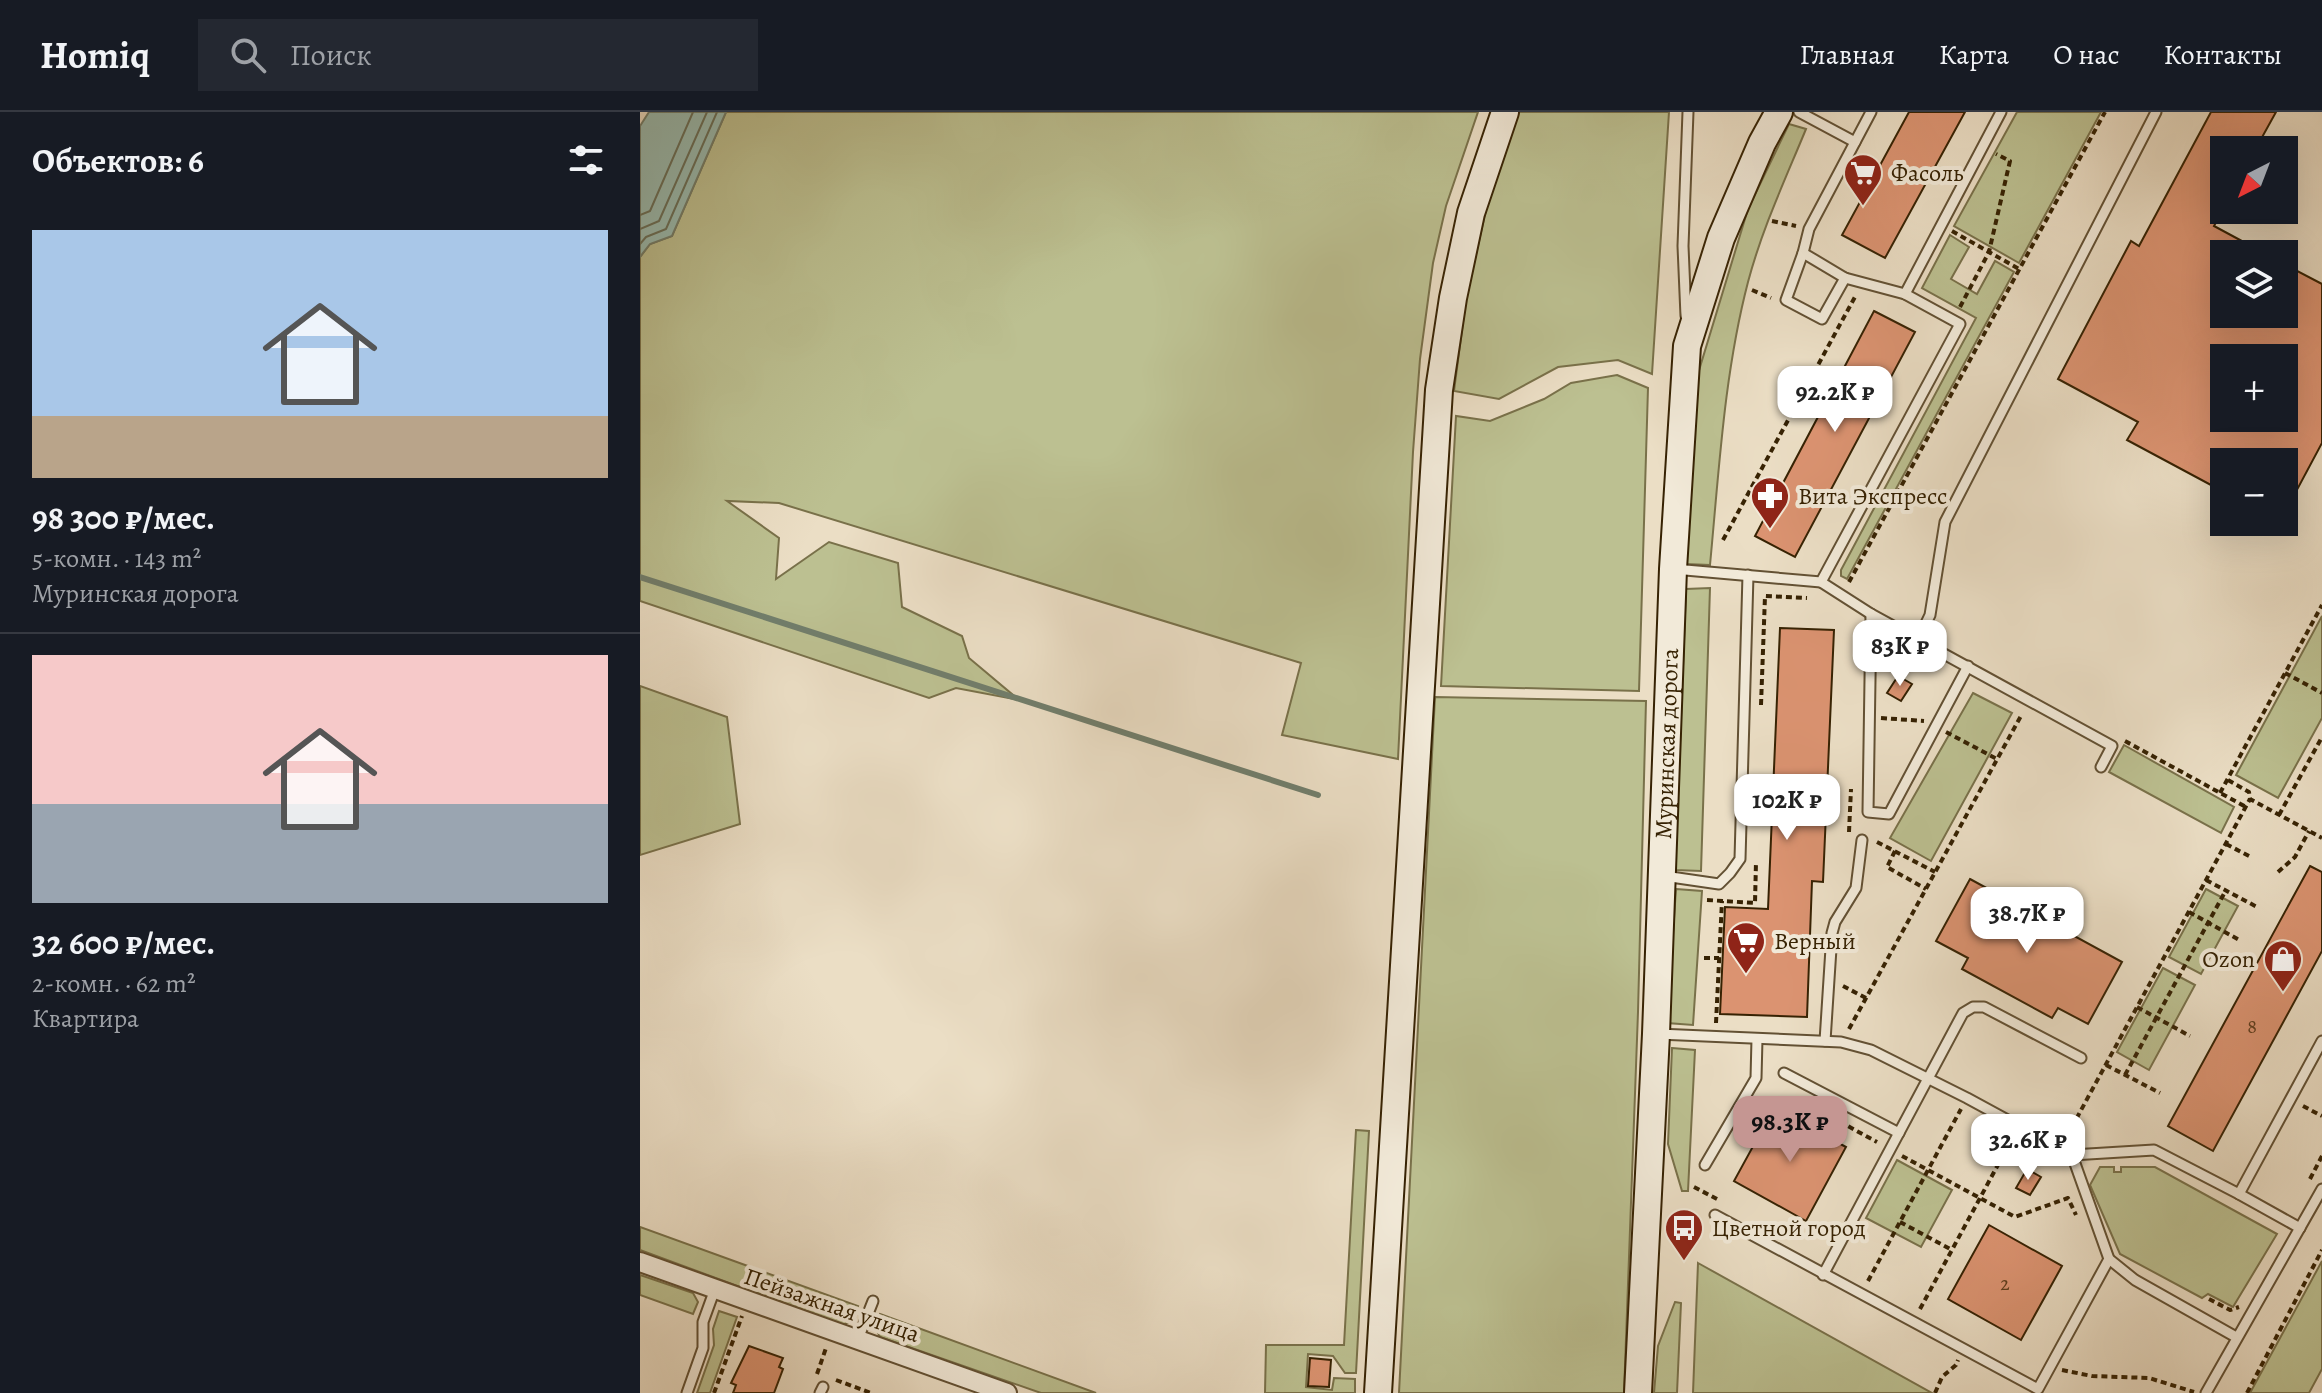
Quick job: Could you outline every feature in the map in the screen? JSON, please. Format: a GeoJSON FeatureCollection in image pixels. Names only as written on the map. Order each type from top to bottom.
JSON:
{"type":"FeatureCollection","features":[{"type":"Feature","properties":{"kind":"street"},"geometry":{"type":"LineString","coordinates":[[1378,1393],[1439,390],[1453,298],[1471,213],[1505,112]]}},
{"type":"Feature","properties":{"kind":"street","name":"Муринская дорога"},"geometry":{"type":"LineString","coordinates":[[1638,1393],[1656,1034],[1673,569],[1687,346],[1721,238],[1762,143],[1779,112]]}},
{"type":"Feature","properties":{"kind":"street","name":"Пейзажная улица"},"geometry":{"type":"LineString","coordinates":[[640,1262],[1007,1393]]}},
{"type":"Feature","properties":{"kind":"lane"},"geometry":{"type":"LineString","coordinates":[[1687,346],[1683,246],[1688,112]]}},
{"type":"Feature","properties":{"kind":"lane"},"geometry":{"type":"LineString","coordinates":[[1799,112],[1855,142]]}},
{"type":"Feature","properties":{"kind":"lane"},"geometry":{"type":"LineString","coordinates":[[1845,278],[1822,319],[1786,300],[1809,229],[1871,112]]}},
{"type":"Feature","properties":{"kind":"lane"},"geometry":{"type":"LineString","coordinates":[[1905,294],[2001,112]]}},
{"type":"Feature","properties":{"kind":"lane"},"geometry":{"type":"LineString","coordinates":[[1918,640],[1930,615],[1945,522],[2156,112]]}},
{"type":"Feature","properties":{"kind":"lane"},"geometry":{"type":"LineString","coordinates":[[1803,253],[1845,278],[1905,294],[1960,324],[1821,582]]}},
{"type":"Feature","properties":{"kind":"lane"},"geometry":{"type":"LineString","coordinates":[[1673,569],[1821,582],[1871,614],[2112,746],[2101,767]]}},
{"type":"Feature","properties":{"kind":"lane"},"geometry":{"type":"LineString","coordinates":[[1662,876],[1719,884],[1740,859],[1748,575]]}},
{"type":"Feature","properties":{"kind":"lane"},"geometry":{"type":"LineString","coordinates":[[1871,614],[1868,812],[1889,814],[1968,666]]}},
{"type":"Feature","properties":{"kind":"lane"},"geometry":{"type":"LineString","coordinates":[[1825,1041],[1832,933],[1835,922],[1856,888],[1862,840]]}},
{"type":"Feature","properties":{"kind":"lane"},"geometry":{"type":"LineString","coordinates":[[1823,1275],[1963,1013],[1973,1007],[1984,1007],[2081,1058]]}},
{"type":"Feature","properties":{"kind":"lane"},"geometry":{"type":"LineString","coordinates":[[1656,1034],[1841,1042],[1871,1050],[2072,1155],[2154,1150],[2300,1228]]}},
{"type":"Feature","properties":{"kind":"lane"},"geometry":{"type":"LineString","coordinates":[[1705,1165],[1756,1078],[1757,1039]]}},
{"type":"Feature","properties":{"kind":"lane"},"geometry":{"type":"LineString","coordinates":[[2239,1194],[2322,1041]]}},
{"type":"Feature","properties":{"kind":"lane"},"geometry":{"type":"LineString","coordinates":[[1784,1073],[1899,1133]]}},
{"type":"Feature","properties":{"kind":"lane"},"geometry":{"type":"LineString","coordinates":[[2072,1155],[2109,1259],[2135,1280],[2236,1337]]}},
{"type":"Feature","properties":{"kind":"lane"},"geometry":{"type":"LineString","coordinates":[[2206,1392],[2322,1189]]}},
{"type":"Feature","properties":{"kind":"lane"},"geometry":{"type":"LineString","coordinates":[[1715,1215],[2038,1389],[2109,1259]]}},
{"type":"Feature","properties":{"kind":"lane"},"geometry":{"type":"LineString","coordinates":[[687,1393],[703,1348],[703,1322],[715,1289]]}},
{"type":"Feature","properties":{"kind":"lane"},"geometry":{"type":"LineString","coordinates":[[858,1339],[873,1301]]}},
{"type":"Feature","properties":{"kind":"path"},"geometry":{"type":"LineString","coordinates":[[1846,588],[2105,112]]}},
{"type":"Feature","properties":{"kind":"path"},"geometry":{"type":"LineString","coordinates":[[1953,320],[1989,252],[2010,161]]}},
{"type":"Feature","properties":{"kind":"path"},"geometry":{"type":"LineString","coordinates":[[1941,225],[2019,269]]}},
{"type":"Feature","properties":{"kind":"path"},"geometry":{"type":"LineString","coordinates":[[1723,540],[1858,291]]}},
{"type":"Feature","properties":{"kind":"path"},"geometry":{"type":"LineString","coordinates":[[1761,719],[1765,596],[1818,598]]}},
{"type":"Feature","properties":{"kind":"path"},"geometry":{"type":"LineString","coordinates":[[2220,793],[2322,605]]}},
{"type":"Feature","properties":{"kind":"path"},"geometry":{"type":"LineString","coordinates":[[2285,673],[2322,693]]}},
{"type":"Feature","properties":{"kind":"path"},"geometry":{"type":"LineString","coordinates":[[1841,1042],[2029,700]]}},
{"type":"Feature","properties":{"kind":"path"},"geometry":{"type":"LineString","coordinates":[[2279,815],[2322,737]]}},
{"type":"Feature","properties":{"kind":"path"},"geometry":{"type":"LineString","coordinates":[[1852,777],[1849,838],[1880,843],[1935,872]]}},
{"type":"Feature","properties":{"kind":"path"},"geometry":{"type":"LineString","coordinates":[[2060,1149],[2250,799],[2249,792],[2227,780]]}},
{"type":"Feature","properties":{"kind":"path"},"geometry":{"type":"LineString","coordinates":[[2250,799],[2322,838]]}},
{"type":"Feature","properties":{"kind":"path"},"geometry":{"type":"LineString","coordinates":[[2278,872],[2295,857],[2309,831]]}},
{"type":"Feature","properties":{"kind":"path"},"geometry":{"type":"LineString","coordinates":[[2226,844],[2249,856]]}},
{"type":"Feature","properties":{"kind":"path"},"geometry":{"type":"LineString","coordinates":[[1895,851],[1887,867],[1926,889]]}},
{"type":"Feature","properties":{"kind":"path"},"geometry":{"type":"LineString","coordinates":[[1707,900],[1755,903],[1756,857]]}},
{"type":"Feature","properties":{"kind":"path"},"geometry":{"type":"LineString","coordinates":[[2206,880],[2259,908]]}},
{"type":"Feature","properties":{"kind":"path"},"geometry":{"type":"LineString","coordinates":[[2125,1075],[2226,890]]}},
{"type":"Feature","properties":{"kind":"path"},"geometry":{"type":"LineString","coordinates":[[1716,1024],[1722,901]]}},
{"type":"Feature","properties":{"kind":"path"},"geometry":{"type":"LineString","coordinates":[[2189,912],[2241,941]]}},
{"type":"Feature","properties":{"kind":"path"},"geometry":{"type":"LineString","coordinates":[[1704,958],[1719,958]]}},
{"type":"Feature","properties":{"kind":"path"},"geometry":{"type":"LineString","coordinates":[[2137,1007],[2190,1036]]}},
{"type":"Feature","properties":{"kind":"path"},"geometry":{"type":"LineString","coordinates":[[2106,1065],[2160,1093]]}},
{"type":"Feature","properties":{"kind":"path"},"geometry":{"type":"LineString","coordinates":[[1923,1089],[1961,1109]]}},
{"type":"Feature","properties":{"kind":"path"},"geometry":{"type":"LineString","coordinates":[[1814,1108],[2015,1217],[2068,1198],[2078,1222]]}},
{"type":"Feature","properties":{"kind":"path"},"geometry":{"type":"LineString","coordinates":[[1907,1303],[1920,1310],[2019,1126]]}},
{"type":"Feature","properties":{"kind":"path"},"geometry":{"type":"LineString","coordinates":[[1881,1288],[1867,1281],[1951,1127]]}},
{"type":"Feature","properties":{"kind":"path"},"geometry":{"type":"LineString","coordinates":[[2303,1190],[2322,1156]]}},
{"type":"Feature","properties":{"kind":"path"},"geometry":{"type":"LineString","coordinates":[[1694,1187],[1729,1206]]}},
{"type":"Feature","properties":{"kind":"path"},"geometry":{"type":"LineString","coordinates":[[1900,1222],[1952,1250]]}},
{"type":"Feature","properties":{"kind":"path"},"geometry":{"type":"LineString","coordinates":[[2247,1393],[2322,1250]]}},
{"type":"Feature","properties":{"kind":"path"},"geometry":{"type":"LineString","coordinates":[[2209,1299],[2230,1310],[2238,1308],[2244,1301]]}},
{"type":"Feature","properties":{"kind":"path"},"geometry":{"type":"LineString","coordinates":[[714,1393],[742,1315]]}},
{"type":"Feature","properties":{"kind":"path"},"geometry":{"type":"LineString","coordinates":[[822,1390],[817,1374],[827,1346]]}},
{"type":"Feature","properties":{"kind":"path"},"geometry":{"type":"LineString","coordinates":[[1935,1393],[1942,1377],[1956,1365],[1963,1349]]}},
{"type":"Feature","properties":{"kind":"path"},"geometry":{"type":"LineString","coordinates":[[2051,1365],[2092,1376],[2149,1378],[2181,1389],[2206,1392]]}},
{"type":"Feature","properties":{"kind":"path"},"geometry":{"type":"LineString","coordinates":[[831,1378],[871,1393]]}},
{"type":"Feature","properties":{"kind":"green space"},"geometry":{"type":"Polygon","coordinates":[[[726,112],[1478,112],[1446,206],[1433,263],[1420,359],[1398,759],[1282,735],[1301,663],[779,503],[727,501],[779,538],[776,579],[829,542],[898,563],[902,607],[962,636],[969,658],[1019,700],[956,688],[929,698],[640,601],[640,257],[650,244],[672,236],[726,112]]]}},
{"type":"Feature","properties":{"kind":"green space"},"geometry":{"type":"Polygon","coordinates":[[[1518,112],[1669,112],[1652,374],[1618,360],[1558,367],[1499,399],[1454,391],[1466,299],[1495,170],[1518,112]]]}},
{"type":"Feature","properties":{"kind":"green space"},"geometry":{"type":"Polygon","coordinates":[[[2017,112],[2101,112],[2019,263],[1954,226],[2017,112]]]}},
{"type":"Feature","properties":{"kind":"green space"},"geometry":{"type":"Polygon","coordinates":[[[1789,124],[1806,129],[1760,243],[1740,317],[1723,423],[1710,565],[1686,564],[1697,377],[1748,209],[1789,124]]]}},
{"type":"Feature","properties":{"kind":"green space"},"geometry":{"type":"Polygon","coordinates":[[[1950,235],[1969,247],[1951,279],[1977,294],[1995,261],[2014,272],[1847,579],[1841,576],[1841,570],[1976,318],[1922,288],[1950,235]]]}},
{"type":"Feature","properties":{"kind":"green space"},"geometry":{"type":"Polygon","coordinates":[[[1617,375],[1648,388],[1639,691],[1441,686],[1456,416],[1490,421],[1544,399],[1571,383],[1617,375]]]}},
{"type":"Feature","properties":{"kind":"green space"},"geometry":{"type":"Polygon","coordinates":[[[1710,588],[1701,871],[1675,870],[1686,589],[1710,588]]]}},
{"type":"Feature","properties":{"kind":"green space"},"geometry":{"type":"Polygon","coordinates":[[[2322,616],[2322,718],[2278,798],[2236,775],[2322,616]]]}},
{"type":"Feature","properties":{"kind":"green space"},"geometry":{"type":"Polygon","coordinates":[[[640,686],[727,717],[740,824],[640,855],[640,686]]]}},
{"type":"Feature","properties":{"kind":"green space"},"geometry":{"type":"Polygon","coordinates":[[[1973,693],[2012,713],[1931,861],[1890,838],[1973,693]]]}},
{"type":"Feature","properties":{"kind":"green space"},"geometry":{"type":"Polygon","coordinates":[[[1435,697],[1646,701],[1624,1393],[1399,1393],[1435,697]]]}},
{"type":"Feature","properties":{"kind":"green space"},"geometry":{"type":"Polygon","coordinates":[[[2124,745],[2234,807],[2221,833],[2109,772],[2124,745]]]}},
{"type":"Feature","properties":{"kind":"green space"},"geometry":{"type":"Polygon","coordinates":[[[1676,889],[1702,891],[1693,1025],[1667,1023],[1676,889]]]}},
{"type":"Feature","properties":{"kind":"green space"},"geometry":{"type":"Polygon","coordinates":[[[2206,889],[2238,906],[2201,974],[2169,957],[2206,889]]]}},
{"type":"Feature","properties":{"kind":"green space"},"geometry":{"type":"Polygon","coordinates":[[[2163,968],[2195,985],[2149,1070],[2117,1052],[2163,968]]]}},
{"type":"Feature","properties":{"kind":"green space"},"geometry":{"type":"Polygon","coordinates":[[[1672,1048],[1695,1050],[1688,1191],[1682,1191],[1668,1144],[1672,1048]]]}},
{"type":"Feature","properties":{"kind":"green space"},"geometry":{"type":"Polygon","coordinates":[[[1356,1130],[1369,1131],[1356,1373],[1345,1373],[1333,1356],[1308,1354],[1306,1387],[1332,1390],[1334,1378],[1355,1379],[1355,1393],[1265,1393],[1266,1345],[1344,1345],[1356,1130]]]}},
{"type":"Feature","properties":{"kind":"green space"},"geometry":{"type":"Polygon","coordinates":[[[1897,1160],[1952,1190],[1921,1247],[1866,1218],[1897,1160]]]}},
{"type":"Feature","properties":{"kind":"green space"},"geometry":{"type":"Polygon","coordinates":[[[2100,1167],[2114,1167],[2114,1172],[2121,1172],[2121,1167],[2155,1167],[2277,1234],[2233,1307],[2208,1294],[2202,1298],[2120,1254],[2090,1185],[2100,1167]]]}},
{"type":"Feature","properties":{"kind":"green space"},"geometry":{"type":"Polygon","coordinates":[[[640,1227],[858,1306],[853,1320],[843,1325],[640,1250],[640,1227]]]}},
{"type":"Feature","properties":{"kind":"green space"},"geometry":{"type":"Polygon","coordinates":[[[2322,1261],[2322,1369],[2309,1393],[2250,1393],[2322,1261]]]}},
{"type":"Feature","properties":{"kind":"green space"},"geometry":{"type":"Polygon","coordinates":[[[1698,1263],[1932,1393],[1693,1393],[1698,1263]]]}},
{"type":"Feature","properties":{"kind":"green space"},"geometry":{"type":"Polygon","coordinates":[[[640,1275],[693,1293],[698,1302],[693,1314],[640,1295],[640,1275]]]}},
{"type":"Feature","properties":{"kind":"green space"},"geometry":{"type":"Polygon","coordinates":[[[1675,1302],[1681,1303],[1677,1393],[1654,1393],[1658,1346],[1675,1302]]]}},
{"type":"Feature","properties":{"kind":"green space"},"geometry":{"type":"Polygon","coordinates":[[[719,1311],[737,1317],[710,1393],[697,1393],[714,1345],[713,1329],[719,1311]]]}},
{"type":"Feature","properties":{"kind":"green space"},"geometry":{"type":"Polygon","coordinates":[[[880,1314],[1096,1393],[1041,1393],[880,1337],[875,1327],[880,1314]]]}},
{"type":"Feature","properties":{"kind":"water"},"geometry":{"type":"Polygon","coordinates":[[[649,112],[726,112],[672,236],[650,244],[640,257],[640,126],[649,112]]]}},
{"type":"Feature","properties":{"kind":"building"},"geometry":{"type":"Polygon","coordinates":[[[1909,112],[1965,112],[1885,258],[1842,235],[1909,112]]]}},
{"type":"Feature","properties":{"kind":"building"},"geometry":{"type":"Polygon","coordinates":[[[2211,112],[2276,112],[2263,136],[2210,136],[2210,224],[2215,224],[2240,240],[2210,240],[2210,328],[2298,328],[2298,271],[2322,284],[2322,443],[2298,488],[2298,448],[2210,448],[2210,484],[2127,440],[2138,422],[2058,379],[2131,241],[2139,246],[2211,112]]]}},
{"type":"Feature","properties":{"kind":"building"},"geometry":{"type":"Polygon","coordinates":[[[1874,311],[1915,332],[1795,557],[1755,536],[1874,311]]]}},
{"type":"Feature","properties":{"kind":"building"},"geometry":{"type":"Polygon","coordinates":[[[1780,628],[1834,630],[1823,882],[1812,881],[1807,1017],[1720,1014],[1725,907],[1768,909],[1780,628]]]}},
{"type":"Feature","properties":{"kind":"building"},"geometry":{"type":"Polygon","coordinates":[[[1898,676],[1912,684],[1901,701],[1887,693],[1898,676]]]}},
{"type":"Feature","properties":{"kind":"building"},"geometry":{"type":"Polygon","coordinates":[[[2310,866],[2322,872],[2322,951],[2213,1151],[2168,1126],[2310,866]]]}},
{"type":"Feature","properties":{"kind":"building"},"geometry":{"type":"Polygon","coordinates":[[[1970,879],[2122,962],[2088,1024],[2058,1008],[2052,1018],[1962,969],[1968,958],[1936,941],[1970,879]]]}},
{"type":"Feature","properties":{"kind":"building"},"geometry":{"type":"Polygon","coordinates":[[[1774,1108],[1846,1147],[1806,1221],[1734,1181],[1774,1108]]]}},
{"type":"Feature","properties":{"kind":"building"},"geometry":{"type":"Polygon","coordinates":[[[2027,1169],[2041,1177],[2030,1195],[2016,1188],[2027,1169]]]}},
{"type":"Feature","properties":{"kind":"building"},"geometry":{"type":"Polygon","coordinates":[[[1989,1225],[2062,1266],[2021,1340],[1948,1299],[1989,1225]]]}},
{"type":"Feature","properties":{"kind":"building"},"geometry":{"type":"Polygon","coordinates":[[[749,1346],[783,1358],[779,1367],[783,1369],[774,1393],[733,1393],[736,1385],[731,1383],[749,1346]]]}},
{"type":"Feature","properties":{"kind":"building"},"geometry":{"type":"Polygon","coordinates":[[[1310,1358],[1331,1360],[1329,1387],[1308,1386],[1310,1358]]]}},
{"type":"Feature","properties":{"kind":"waterway"},"geometry":{"type":"LineString","coordinates":[[640,577],[1318,795]]}},
{"type":"Feature","properties":{"kind":"place","name":"Фасоль"},"geometry":{"type":"Point","coordinates":[1863,207]}},
{"type":"Feature","properties":{"kind":"place","name":"Вита Экспресс"},"geometry":{"type":"Point","coordinates":[1770,530]}},
{"type":"Feature","properties":{"kind":"place","name":"Верный"},"geometry":{"type":"Point","coordinates":[1746,975]}},
{"type":"Feature","properties":{"kind":"place","name":"Ozon"},"geometry":{"type":"Point","coordinates":[2283,993]}},
{"type":"Feature","properties":{"kind":"place","name":"Цветной город"},"geometry":{"type":"Point","coordinates":[1684,1262]}}]}
